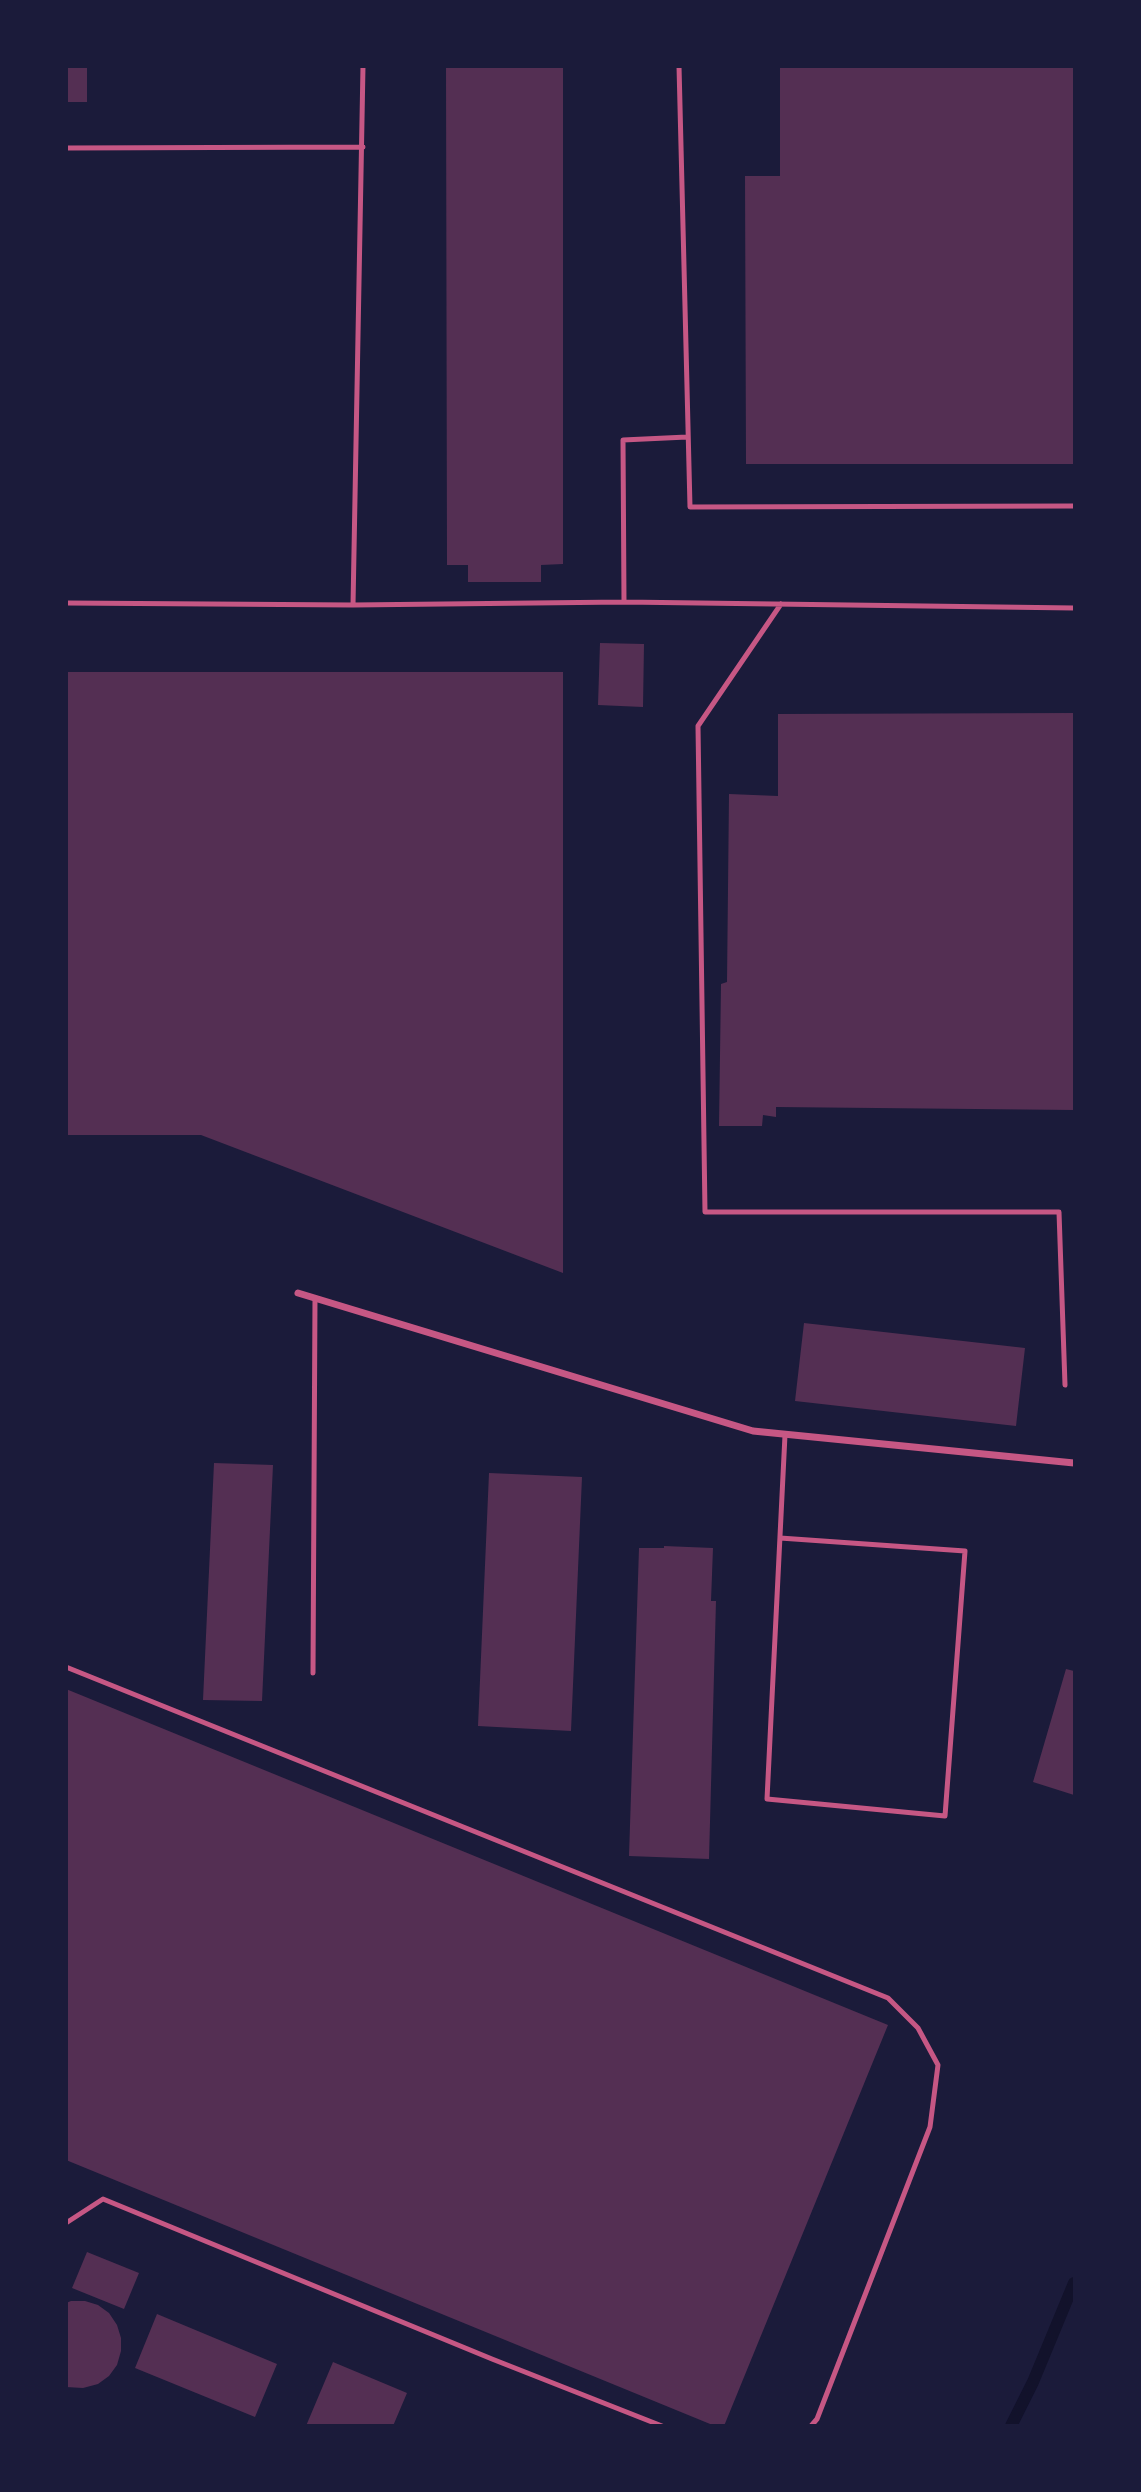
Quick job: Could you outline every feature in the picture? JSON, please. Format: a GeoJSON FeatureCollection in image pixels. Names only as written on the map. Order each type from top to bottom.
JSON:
{"type":"FeatureCollection","features":[{"type":"Feature","properties":{"kind":"street"},"geometry":{"type":"LineString","coordinates":[[298,1293],[753,1431],[1074,1463]]}},
{"type":"Feature","properties":{"kind":"lane"},"geometry":{"type":"LineString","coordinates":[[353,605],[363,66]]}},
{"type":"Feature","properties":{"kind":"lane"},"geometry":{"type":"LineString","coordinates":[[679,66],[690,507],[1074,506]]}},
{"type":"Feature","properties":{"kind":"lane"},"geometry":{"type":"LineString","coordinates":[[66,148],[363,146]]}},
{"type":"Feature","properties":{"kind":"lane"},"geometry":{"type":"LineString","coordinates":[[624,603],[623,440],[687,437]]}},
{"type":"Feature","properties":{"kind":"lane"},"geometry":{"type":"LineString","coordinates":[[66,603],[624,603],[1074,608]]}},
{"type":"Feature","properties":{"kind":"lane"},"geometry":{"type":"LineString","coordinates":[[781,604],[698,726],[705,1212],[1059,1212],[1065,1385]]}},
{"type":"Feature","properties":{"kind":"lane"},"geometry":{"type":"LineString","coordinates":[[313,1673],[316,1298]]}},
{"type":"Feature","properties":{"kind":"lane"},"geometry":{"type":"LineString","coordinates":[[780,1538],[964,1551],[945,1816],[767,1799],[785,1435]]}},
{"type":"Feature","properties":{"kind":"lane"},"geometry":{"type":"LineString","coordinates":[[66,1667],[888,1998],[918,2028],[938,2065],[929,2127],[817,2419],[811,2426]]}},
{"type":"Feature","properties":{"kind":"lane"},"geometry":{"type":"LineString","coordinates":[[66,2223],[103,2199],[662,2426]]}},
{"type":"Feature","properties":{"kind":"building"},"geometry":{"type":"Polygon","coordinates":[[[66,66],[87,66],[87,102],[66,102],[66,66]]]}},
{"type":"Feature","properties":{"kind":"building"},"geometry":{"type":"Polygon","coordinates":[[[446,66],[563,66],[563,564],[541,565],[541,582],[468,582],[468,565],[447,565],[446,66]]]}},
{"type":"Feature","properties":{"kind":"building"},"geometry":{"type":"Polygon","coordinates":[[[780,66],[1074,66],[1074,464],[746,464],[745,176],[780,176],[780,66]]]}},
{"type":"Feature","properties":{"kind":"building"},"geometry":{"type":"Polygon","coordinates":[[[600,643],[644,644],[643,707],[598,705],[600,643]]]}},
{"type":"Feature","properties":{"kind":"building"},"geometry":{"type":"Polygon","coordinates":[[[66,672],[563,672],[563,1273],[201,1135],[66,1135],[66,672]]]}},
{"type":"Feature","properties":{"kind":"building"},"geometry":{"type":"Polygon","coordinates":[[[1074,713],[1074,1110],[776,1107],[776,1117],[763,1115],[762,1126],[719,1126],[721,984],[727,982],[729,794],[778,796],[778,714],[1074,713]]]}},
{"type":"Feature","properties":{"kind":"building"},"geometry":{"type":"Polygon","coordinates":[[[804,1323],[1025,1348],[1016,1426],[795,1401],[804,1323]]]}},
{"type":"Feature","properties":{"kind":"building"},"geometry":{"type":"Polygon","coordinates":[[[214,1463],[273,1465],[262,1701],[203,1700],[214,1463]]]}},
{"type":"Feature","properties":{"kind":"building"},"geometry":{"type":"Polygon","coordinates":[[[489,1473],[582,1477],[571,1731],[478,1726],[489,1473]]]}},
{"type":"Feature","properties":{"kind":"building"},"geometry":{"type":"Polygon","coordinates":[[[639,1548],[713,1548],[711,1601],[716,1601],[709,1859],[629,1856],[639,1548]]]}},
{"type":"Feature","properties":{"kind":"building"},"geometry":{"type":"Polygon","coordinates":[[[1066,1669],[1074,1671],[1074,1795],[1033,1782],[1066,1669]]]}},
{"type":"Feature","properties":{"kind":"building"},"geometry":{"type":"Polygon","coordinates":[[[66,1689],[888,2025],[724,2426],[715,2426],[66,2160],[66,1689]]]}},
{"type":"Feature","properties":{"kind":"building"},"geometry":{"type":"Polygon","coordinates":[[[87,2252],[139,2273],[124,2309],[72,2288],[87,2252]]]}},
{"type":"Feature","properties":{"kind":"building"},"geometry":{"type":"Polygon","coordinates":[[[71,2301],[98,2305],[109,2313],[121,2338],[117,2365],[109,2376],[98,2384],[83,2388],[66,2387],[66,2303],[71,2301]]]}},
{"type":"Feature","properties":{"kind":"building"},"geometry":{"type":"Polygon","coordinates":[[[157,2314],[277,2364],[255,2417],[135,2368],[157,2314]]]}},
{"type":"Feature","properties":{"kind":"building"},"geometry":{"type":"Polygon","coordinates":[[[333,2362],[407,2393],[393,2426],[306,2426],[333,2362]]]}},
{"type":"Feature","properties":{"kind":"waterway"},"geometry":{"type":"LineString","coordinates":[[1011,2426],[1033,2382],[1074,2283]]}}]}
